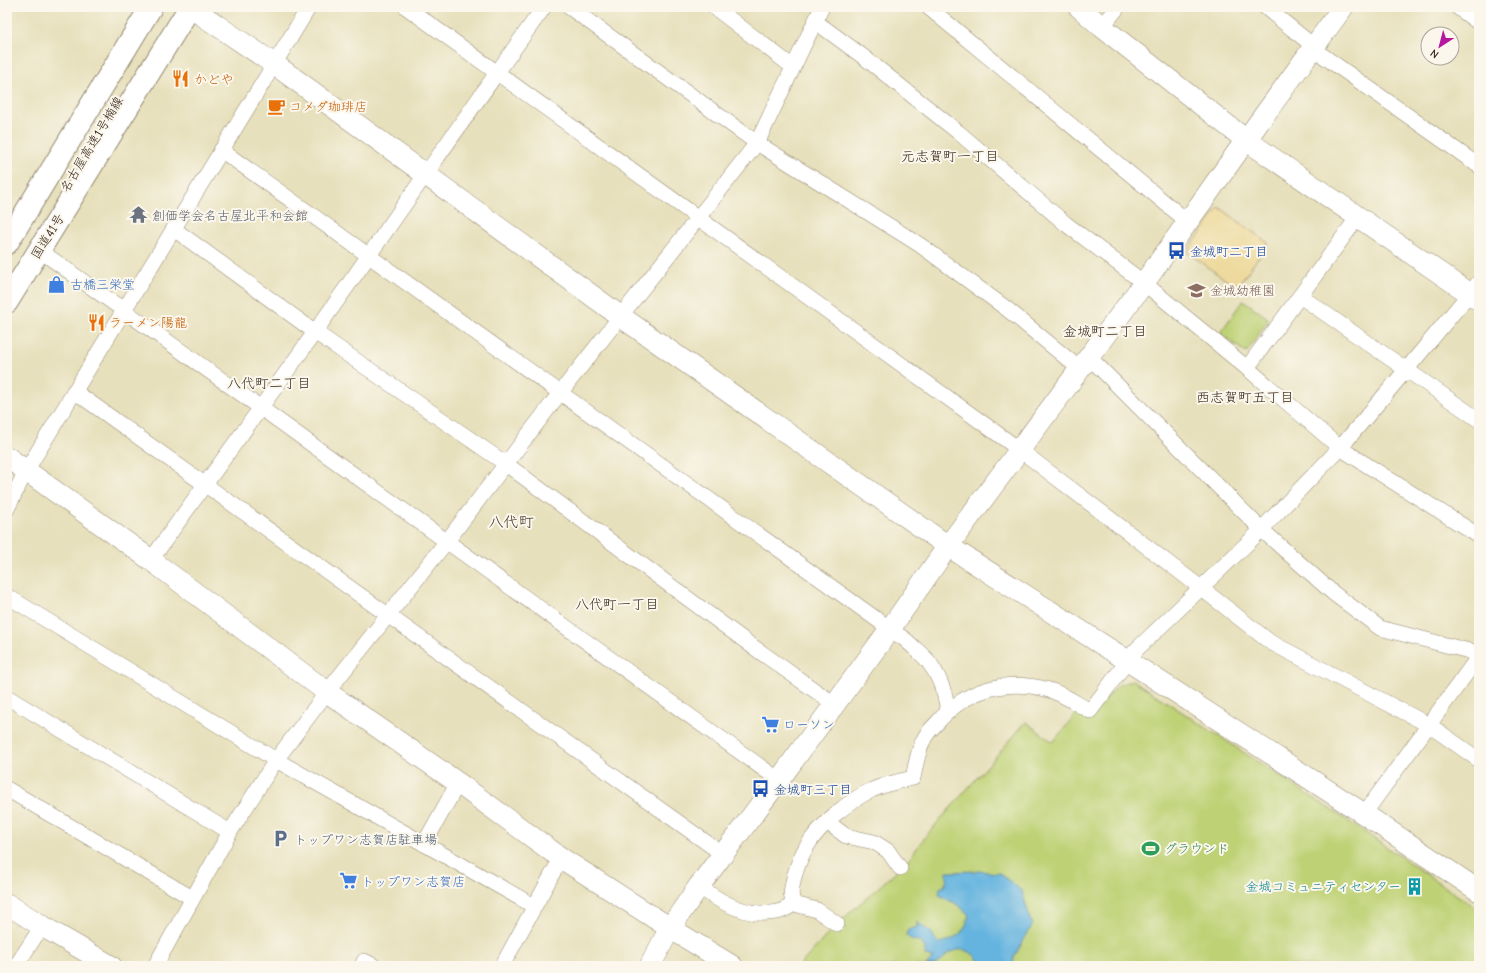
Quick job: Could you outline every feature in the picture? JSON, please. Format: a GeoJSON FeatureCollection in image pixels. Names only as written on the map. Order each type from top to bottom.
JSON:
{"type":"FeatureCollection","features":[{"type":"Feature","properties":{"kind":"highway"},"geometry":{"type":"LineString","coordinates":[[7,216],[136,7]]}},
{"type":"Feature","properties":{"kind":"highway","name":"名古屋高速1号楠線"},"geometry":{"type":"LineString","coordinates":[[7,243],[151,7]]}},
{"type":"Feature","properties":{"kind":"highway","name":"名古屋高速1号楠線"},"geometry":{"type":"LineString","coordinates":[[7,282],[175,7]]}},
{"type":"Feature","properties":{"kind":"highway","name":"国道41号"},"geometry":{"type":"LineString","coordinates":[[7,302],[190,7]]}},
{"type":"Feature","properties":{"kind":"street"},"geometry":{"type":"LineString","coordinates":[[190,7],[274,64],[620,316],[948,546],[1364,814],[1479,891]]}},
{"type":"Feature","properties":{"kind":"street"},"geometry":{"type":"LineString","coordinates":[[7,509],[26,471],[308,7]]}},
{"type":"Feature","properties":{"kind":"street"},"geometry":{"type":"LineString","coordinates":[[406,7],[1020,450],[1270,642],[1429,725],[1479,760]]}},
{"type":"Feature","properties":{"kind":"street"},"geometry":{"type":"LineString","coordinates":[[151,560],[204,484],[262,408],[544,7]]}},
{"type":"Feature","properties":{"kind":"street"},"geometry":{"type":"LineString","coordinates":[[569,7],[757,143],[920,245],[1084,363],[1261,529],[1334,593],[1380,628],[1473,652],[1479,651]]}},
{"type":"Feature","properties":{"kind":"street"},"geometry":{"type":"LineString","coordinates":[[714,7],[793,67]]}},
{"type":"Feature","properties":{"kind":"street"},"geometry":{"type":"LineString","coordinates":[[928,7],[1187,221]]}},
{"type":"Feature","properties":{"kind":"street"},"geometry":{"type":"LineString","coordinates":[[794,904],[790,896],[796,869],[806,847],[816,833],[848,804],[871,790],[897,781],[913,778],[917,757],[926,736],[948,710],[987,688],[1010,684],[1032,686],[1050,690],[1090,711],[1135,651],[1253,538],[1340,448],[1406,370],[1476,292],[1358,217],[1246,140],[1102,27],[1079,7]]}},
{"type":"Feature","properties":{"kind":"street"},"geometry":{"type":"LineString","coordinates":[[1102,27],[1118,7]]}},
{"type":"Feature","properties":{"kind":"street"},"geometry":{"type":"LineString","coordinates":[[1265,7],[1322,55],[1479,166]]}},
{"type":"Feature","properties":{"kind":"street"},"geometry":{"type":"LineString","coordinates":[[650,966],[670,928],[699,886],[724,855],[948,546],[1144,283],[1187,221],[1343,7]]}},
{"type":"Feature","properties":{"kind":"street"},"geometry":{"type":"LineString","coordinates":[[1457,7],[1479,23]]}},
{"type":"Feature","properties":{"kind":"street"},"geometry":{"type":"LineString","coordinates":[[155,966],[230,832],[276,760],[327,692],[447,541],[620,316],[757,143],[793,67],[816,13],[865,58],[958,132],[1066,224],[1144,283],[1247,368],[1340,448],[1479,536]]}},
{"type":"Feature","properties":{"kind":"street"},"geometry":{"type":"LineString","coordinates":[[221,150],[907,641],[928,661],[938,678],[946,698],[948,710]]}},
{"type":"Feature","properties":{"kind":"street"},"geometry":{"type":"LineString","coordinates":[[1247,368],[1358,217]]}},
{"type":"Feature","properties":{"kind":"street"},"geometry":{"type":"LineString","coordinates":[[174,229],[315,332],[506,464],[834,704]]}},
{"type":"Feature","properties":{"kind":"street"},"geometry":{"type":"LineString","coordinates":[[39,250],[262,408],[779,780]]}},
{"type":"Feature","properties":{"kind":"street"},"geometry":{"type":"LineString","coordinates":[[1300,296],[1479,420]]}},
{"type":"Feature","properties":{"kind":"street"},"geometry":{"type":"LineString","coordinates":[[74,391],[724,855]]}},
{"type":"Feature","properties":{"kind":"street"},"geometry":{"type":"LineString","coordinates":[[7,457],[151,560],[327,692],[458,783],[561,858],[732,966]]}},
{"type":"Feature","properties":{"kind":"street"},"geometry":{"type":"LineString","coordinates":[[7,596],[276,760],[534,906]]}},
{"type":"Feature","properties":{"kind":"street"},"geometry":{"type":"LineString","coordinates":[[1364,814],[1479,656]]}},
{"type":"Feature","properties":{"kind":"street"},"geometry":{"type":"LineString","coordinates":[[7,697],[230,832]]}},
{"type":"Feature","properties":{"kind":"street"},"geometry":{"type":"LineString","coordinates":[[424,844],[458,783]]}},
{"type":"Feature","properties":{"kind":"street"},"geometry":{"type":"LineString","coordinates":[[7,789],[192,898]]}},
{"type":"Feature","properties":{"kind":"street"},"geometry":{"type":"LineString","coordinates":[[827,822],[846,836],[874,842],[888,851],[900,868]]}},
{"type":"Feature","properties":{"kind":"street"},"geometry":{"type":"LineString","coordinates":[[502,966],[561,858]]}},
{"type":"Feature","properties":{"kind":"street"},"geometry":{"type":"LineString","coordinates":[[707,892],[732,906],[756,913],[778,912],[794,904],[817,910],[837,924]]}},
{"type":"Feature","properties":{"kind":"street"},"geometry":{"type":"LineString","coordinates":[[7,904],[112,966]]}},
{"type":"Feature","properties":{"kind":"street"},"geometry":{"type":"LineString","coordinates":[[16,966],[42,926]]}},
{"type":"Feature","properties":{"kind":"street"},"geometry":{"type":"LineString","coordinates":[[362,966],[364,961],[374,966]]}},
{"type":"Feature","properties":{"kind":"green space"},"geometry":{"type":"Polygon","coordinates":[[[1243,300],[1269,319],[1246,353],[1220,333],[1243,300]]]}},
{"type":"Feature","properties":{"kind":"green space"},"geometry":{"type":"Polygon","coordinates":[[[1133,680],[1341,816],[1479,910],[1479,966],[799,966],[837,924],[909,859],[925,837],[1026,722],[1053,742],[1078,712],[1088,721],[1118,685],[1133,680]]]}},
{"type":"Feature","properties":{"kind":"sand"},"geometry":{"type":"Polygon","coordinates":[[[1219,207],[1268,243],[1237,288],[1187,252],[1219,207]]]}},
{"type":"Feature","properties":{"kind":"water"},"geometry":{"type":"Polygon","coordinates":[[[978,871],[999,873],[1022,891],[1032,926],[1014,957],[1013,966],[981,966],[973,954],[965,950],[960,950],[950,953],[938,964],[926,966],[933,958],[925,955],[925,948],[919,941],[912,940],[906,935],[908,930],[917,927],[917,922],[932,933],[937,943],[949,940],[959,935],[968,921],[969,915],[958,905],[939,895],[940,888],[944,886],[947,880],[947,872],[978,871]]]}},
{"type":"Feature","properties":{"kind":"place","name":"かどや"},"geometry":{"type":"Point","coordinates":[181,79]}},
{"type":"Feature","properties":{"kind":"place","name":"コメダ珈琲店"},"geometry":{"type":"Point","coordinates":[276,106]}},
{"type":"Feature","properties":{"kind":"place","name":"創価学会名古屋北平和会館"},"geometry":{"type":"Point","coordinates":[139,215]}},
{"type":"Feature","properties":{"kind":"place","name":"金城町二丁目"},"geometry":{"type":"Point","coordinates":[1177,251]}},
{"type":"Feature","properties":{"kind":"place","name":"古橋三栄堂"},"geometry":{"type":"Point","coordinates":[57,284]}},
{"type":"Feature","properties":{"kind":"place","name":"金城幼稚園"},"geometry":{"type":"Point","coordinates":[1197,290]}},
{"type":"Feature","properties":{"kind":"place","name":"ラーメン陽龍"},"geometry":{"type":"Point","coordinates":[96,322]}},
{"type":"Feature","properties":{"kind":"place","name":"ローソン"},"geometry":{"type":"Point","coordinates":[770,724]}},
{"type":"Feature","properties":{"kind":"place","name":"金城町三丁目"},"geometry":{"type":"Point","coordinates":[761,789]}},
{"type":"Feature","properties":{"kind":"place","name":"トップワン志賀店駐車場"},"geometry":{"type":"Point","coordinates":[281,839]}},
{"type":"Feature","properties":{"kind":"place","name":"グラウンド"},"geometry":{"type":"Point","coordinates":[1151,848]}},
{"type":"Feature","properties":{"kind":"place","name":"トップワン志賀店"},"geometry":{"type":"Point","coordinates":[348,881]}},
{"type":"Feature","properties":{"kind":"place","name":"金城コミュニティセンター"},"geometry":{"type":"Point","coordinates":[1414,886]}},
{"type":"Feature","properties":{"kind":"district","name":"元志賀町一丁目"},"geometry":{"type":"Point","coordinates":[950,156]}},
{"type":"Feature","properties":{"kind":"district","name":"金城町二丁目"},"geometry":{"type":"Point","coordinates":[1105,331]}},
{"type":"Feature","properties":{"kind":"district","name":"八代町二丁目"},"geometry":{"type":"Point","coordinates":[269,383]}},
{"type":"Feature","properties":{"kind":"district","name":"西志賀町五丁目"},"geometry":{"type":"Point","coordinates":[1245,397]}},
{"type":"Feature","properties":{"kind":"district","name":"八代町"},"geometry":{"type":"Point","coordinates":[511,522]}},
{"type":"Feature","properties":{"kind":"district","name":"八代町一丁目"},"geometry":{"type":"Point","coordinates":[617,604]}}]}
